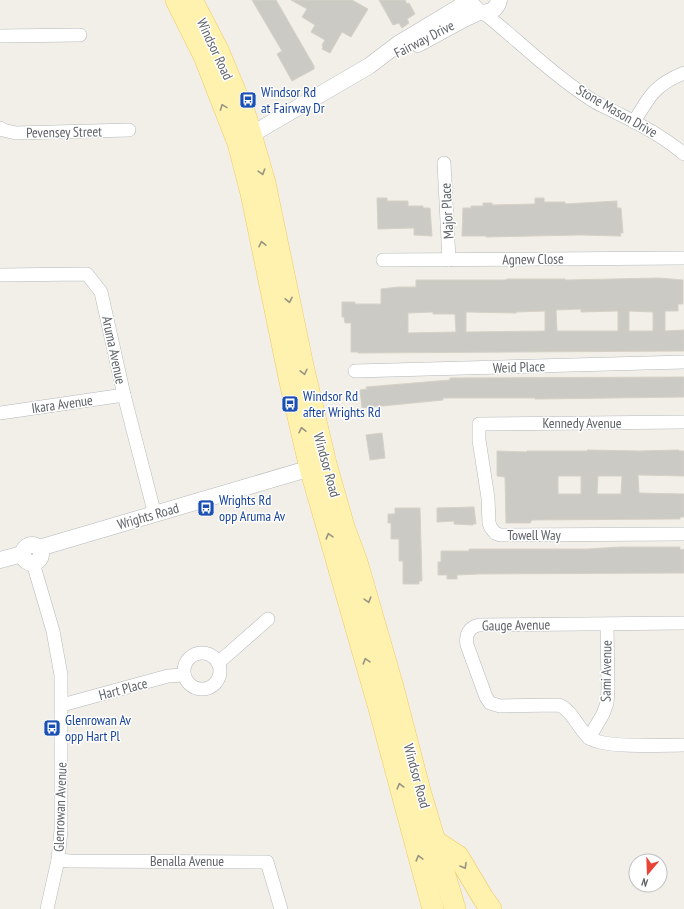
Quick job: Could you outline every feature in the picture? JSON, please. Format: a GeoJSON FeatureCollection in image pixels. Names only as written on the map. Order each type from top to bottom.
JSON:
{"type":"FeatureCollection","features":[{"type":"Feature","properties":{"kind":"main road","name":"Windsor Road"},"geometry":{"type":"LineString","coordinates":[[176,0],[265,184],[302,359],[318,466],[379,708],[432,909]]}},
{"type":"Feature","properties":{"kind":"main road","name":"Windsor Road"},"geometry":{"type":"LineString","coordinates":[[192,0],[218,50],[246,117],[244,139]]}},
{"type":"Feature","properties":{"kind":"main road","name":"Windsor Road"},"geometry":{"type":"LineString","coordinates":[[318,466],[357,562],[389,672],[420,791],[455,909]]}},
{"type":"Feature","properties":{"kind":"main road"},"geometry":{"type":"LineString","coordinates":[[435,841],[458,856],[491,909]]}},
{"type":"Feature","properties":{"kind":"street","name":"Fairway Drive"},"geometry":{"type":"LineString","coordinates":[[244,139],[369,66],[404,52],[464,19],[483,6]]}},
{"type":"Feature","properties":{"kind":"street","name":"Stone Mason Drive"},"geometry":{"type":"LineString","coordinates":[[483,6],[514,37],[560,77],[587,96],[673,144],[684,154]]}},
{"type":"Feature","properties":{"kind":"street"},"geometry":{"type":"LineString","coordinates":[[0,36],[80,35]]}},
{"type":"Feature","properties":{"kind":"street"},"geometry":{"type":"LineString","coordinates":[[634,122],[650,96],[659,87],[670,79],[684,73]]}},
{"type":"Feature","properties":{"kind":"street","name":"Pevensey Street"},"geometry":{"type":"LineString","coordinates":[[0,128],[16,133],[129,130]]}},
{"type":"Feature","properties":{"kind":"street","name":"Major Place"},"geometry":{"type":"LineString","coordinates":[[444,163],[450,260]]}},
{"type":"Feature","properties":{"kind":"street","name":"Agnew Close"},"geometry":{"type":"LineString","coordinates":[[383,260],[684,258]]}},
{"type":"Feature","properties":{"kind":"street","name":"Aruma Avenue"},"geometry":{"type":"LineString","coordinates":[[0,275],[87,274],[102,292],[124,395],[155,515]]}},
{"type":"Feature","properties":{"kind":"street","name":"Weid Place"},"geometry":{"type":"LineString","coordinates":[[355,371],[684,362]]}},
{"type":"Feature","properties":{"kind":"street","name":"Ikara Avenue"},"geometry":{"type":"LineString","coordinates":[[0,412],[124,395]]}},
{"type":"Feature","properties":{"kind":"street","name":"Kennedy Avenue"},"geometry":{"type":"LineString","coordinates":[[479,424],[684,422]]}},
{"type":"Feature","properties":{"kind":"street","name":"Towell Way"},"geometry":{"type":"LineString","coordinates":[[479,424],[479,440],[488,498],[489,523],[495,533],[506,536],[684,534]]}},
{"type":"Feature","properties":{"kind":"street","name":"Wrights Road"},"geometry":{"type":"LineString","coordinates":[[28,558],[24,549],[27,546],[35,545],[39,548],[318,466]]}},
{"type":"Feature","properties":{"kind":"street"},"geometry":{"type":"LineString","coordinates":[[0,560],[28,558]]}},
{"type":"Feature","properties":{"kind":"street","name":"Glenrowan Avenue"},"geometry":{"type":"LineString","coordinates":[[28,558],[53,631],[59,656],[61,675],[61,830],[58,860],[47,909]]}},
{"type":"Feature","properties":{"kind":"street"},"geometry":{"type":"LineString","coordinates":[[218,663],[268,619]]}},
{"type":"Feature","properties":{"kind":"street","name":"Gauge Avenue"},"geometry":{"type":"LineString","coordinates":[[589,738],[565,709],[559,705],[500,706],[490,703],[486,697],[467,645],[466,638],[469,631],[479,625],[607,625],[684,623]]}},
{"type":"Feature","properties":{"kind":"street","name":"Sami Avenue"},"geometry":{"type":"LineString","coordinates":[[589,738],[603,714],[607,703],[607,625]]}},
{"type":"Feature","properties":{"kind":"street"},"geometry":{"type":"LineString","coordinates":[[199,653],[210,655],[218,663],[220,668],[218,679],[215,684],[205,689],[200,689],[190,684],[184,674],[184,669],[189,658],[199,653]]}},
{"type":"Feature","properties":{"kind":"street","name":"Hart Place"},"geometry":{"type":"LineString","coordinates":[[62,705],[168,676],[184,674]]}},
{"type":"Feature","properties":{"kind":"street"},"geometry":{"type":"LineString","coordinates":[[589,738],[599,742],[617,745],[684,745]]}},
{"type":"Feature","properties":{"kind":"street","name":"Benalla Avenue"},"geometry":{"type":"LineString","coordinates":[[58,860],[267,862],[281,909]]}},
{"type":"Feature","properties":{"kind":"building"},"geometry":{"type":"Polygon","coordinates":[[[252,0],[276,0],[314,66],[314,69],[292,81],[277,54],[282,51],[252,0]]]}},
{"type":"Feature","properties":{"kind":"building"},"geometry":{"type":"Polygon","coordinates":[[[291,0],[352,0],[368,9],[351,37],[342,32],[330,53],[322,49],[322,45],[325,40],[311,32],[315,25],[302,17],[307,9],[291,0]]]}},
{"type":"Feature","properties":{"kind":"building"},"geometry":{"type":"Polygon","coordinates":[[[379,0],[405,0],[407,4],[409,3],[415,14],[407,19],[409,23],[402,28],[399,23],[393,25],[379,0]]]}},
{"type":"Feature","properties":{"kind":"building"},"geometry":{"type":"Polygon","coordinates":[[[377,198],[387,198],[387,201],[408,201],[408,206],[423,206],[423,208],[430,208],[432,236],[414,235],[414,228],[378,229],[377,198]]]}},
{"type":"Feature","properties":{"kind":"building"},"geometry":{"type":"Polygon","coordinates":[[[535,198],[544,198],[544,202],[565,202],[565,204],[617,201],[617,208],[621,208],[623,233],[620,233],[621,236],[462,236],[463,208],[483,206],[483,203],[492,203],[492,205],[535,204],[535,198]]]}},
{"type":"Feature","properties":{"kind":"building"},"geometry":{"type":"Polygon","coordinates":[[[659,278],[683,280],[683,304],[678,304],[678,311],[665,311],[665,331],[684,330],[684,351],[358,353],[351,352],[351,323],[345,323],[344,317],[342,317],[342,302],[355,302],[355,304],[381,304],[381,289],[416,287],[416,280],[565,280],[659,278]],[[581,309],[556,310],[557,331],[618,331],[618,311],[581,312],[581,309]],[[545,311],[466,312],[466,332],[545,331],[545,311]],[[629,311],[629,331],[653,331],[653,312],[629,311]],[[433,312],[408,313],[408,333],[456,332],[455,314],[433,314],[433,312]]]}},
{"type":"Feature","properties":{"kind":"building"},"geometry":{"type":"Polygon","coordinates":[[[684,377],[684,397],[541,399],[443,398],[443,400],[362,408],[360,390],[367,389],[366,387],[450,380],[450,378],[684,377]]]}},
{"type":"Feature","properties":{"kind":"building"},"geometry":{"type":"Polygon","coordinates":[[[382,433],[385,458],[370,460],[366,435],[382,433]]]}},
{"type":"Feature","properties":{"kind":"building"},"geometry":{"type":"Polygon","coordinates":[[[587,450],[684,451],[684,476],[638,475],[639,493],[684,494],[684,517],[680,517],[680,519],[532,520],[530,523],[506,523],[505,477],[497,476],[497,451],[588,451],[587,450]],[[558,476],[558,494],[581,494],[581,476],[558,476]],[[598,476],[597,494],[621,494],[622,476],[598,476]]]}},
{"type":"Feature","properties":{"kind":"building"},"geometry":{"type":"Polygon","coordinates":[[[474,507],[476,524],[454,524],[454,521],[437,522],[437,508],[474,507]]]}},
{"type":"Feature","properties":{"kind":"building"},"geometry":{"type":"Polygon","coordinates":[[[395,508],[420,508],[422,581],[419,581],[419,584],[403,584],[403,561],[399,561],[399,539],[391,539],[391,523],[388,523],[388,514],[395,514],[395,508]]]}},
{"type":"Feature","properties":{"kind":"building"},"geometry":{"type":"Polygon","coordinates":[[[620,547],[680,547],[680,550],[684,549],[684,573],[478,574],[457,575],[457,579],[447,579],[447,575],[438,575],[438,562],[441,562],[441,551],[469,551],[469,549],[588,549],[620,547]]]}},
{"type":"Feature","properties":{"kind":"place","name":"Windsor Rd at Fairway Dr"},"geometry":{"type":"Point","coordinates":[248,100]}},
{"type":"Feature","properties":{"kind":"place","name":"Windsor Rd after Wrights Rd"},"geometry":{"type":"Point","coordinates":[290,404]}},
{"type":"Feature","properties":{"kind":"place","name":"Wrights Rd opp Aruma Av"},"geometry":{"type":"Point","coordinates":[206,508]}},
{"type":"Feature","properties":{"kind":"place","name":"Glenrowan Av opp Hart Pl"},"geometry":{"type":"Point","coordinates":[52,728]}}]}
